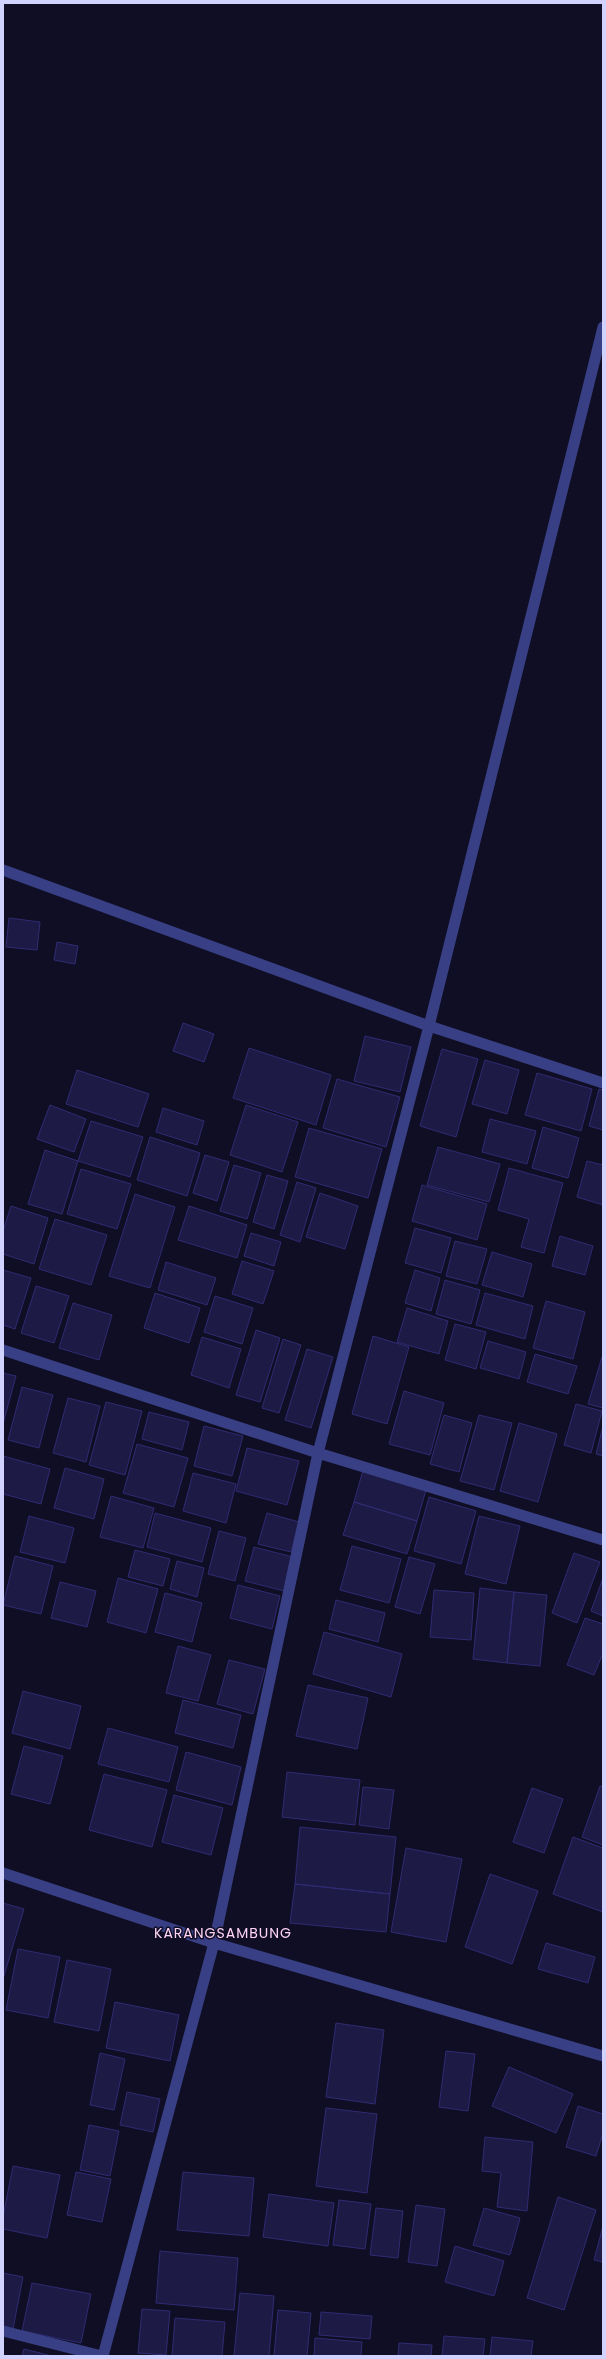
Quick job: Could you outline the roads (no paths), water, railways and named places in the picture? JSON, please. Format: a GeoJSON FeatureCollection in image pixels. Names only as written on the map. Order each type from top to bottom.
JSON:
{"type":"FeatureCollection","features":[{"type":"Feature","properties":{"kind":"street"},"geometry":{"type":"LineString","coordinates":[[3,2331],[102,2356],[214,1943],[318,1453],[429,1026],[603,327]]}},
{"type":"Feature","properties":{"kind":"street"},"geometry":{"type":"LineString","coordinates":[[3,870],[429,1026],[603,1083]]}},
{"type":"Feature","properties":{"kind":"street"},"geometry":{"type":"LineString","coordinates":[[3,1350],[318,1453],[603,1540]]}},
{"type":"Feature","properties":{"kind":"street"},"geometry":{"type":"LineString","coordinates":[[3,1873],[214,1943],[603,2056]]}},
{"type":"Feature","properties":{"kind":"district","name":"KARANGSAMBUNG"},"geometry":{"type":"Point","coordinates":[223,1933]}}]}
